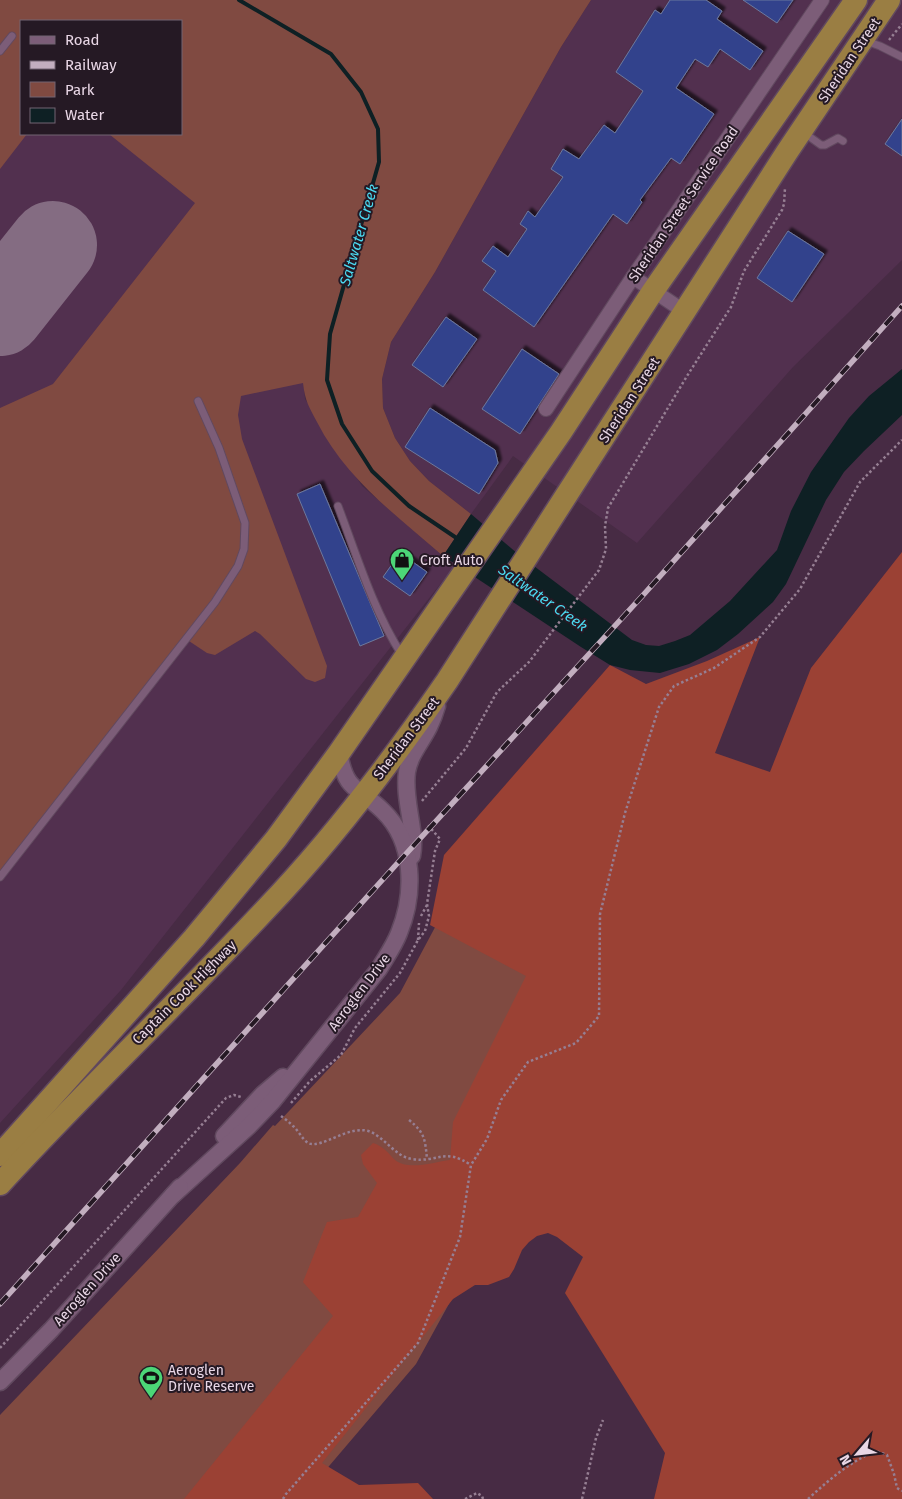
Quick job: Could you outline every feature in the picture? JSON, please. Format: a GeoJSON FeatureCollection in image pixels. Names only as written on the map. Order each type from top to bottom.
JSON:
{"type":"FeatureCollection","features":[{"type":"Feature","properties":{"kind":"highway","name":"Sheridan Street"},"geometry":{"type":"LineString","coordinates":[[339,753],[581,403],[653,291],[856,0]]}},
{"type":"Feature","properties":{"kind":"highway","name":"Sheridan Street"},"geometry":{"type":"LineString","coordinates":[[363,796],[447,681],[528,558],[801,131],[871,43],[889,0]]}},
{"type":"Feature","properties":{"kind":"highway","name":"Captain Cook Highway"},"geometry":{"type":"LineString","coordinates":[[0,1155],[227,900],[276,839],[339,753]]}},
{"type":"Feature","properties":{"kind":"highway","name":"Captain Cook Highway"},"geometry":{"type":"LineString","coordinates":[[0,1184],[83,1095],[266,910],[338,828],[363,796]]}},
{"type":"Feature","properties":{"kind":"street","name":"Sheridan Street Service Road"},"geometry":{"type":"LineString","coordinates":[[546,409],[633,277],[822,0]]}},
{"type":"Feature","properties":{"kind":"street"},"geometry":{"type":"LineString","coordinates":[[633,277],[685,312]]}},
{"type":"Feature","properties":{"kind":"street","name":"Aeroglen Drive"},"geometry":{"type":"LineString","coordinates":[[409,870],[414,846],[407,801],[407,772],[410,760],[428,728],[447,681]]}},
{"type":"Feature","properties":{"kind":"street","name":"Aeroglen Drive"},"geometry":{"type":"LineString","coordinates":[[0,1382],[50,1330],[263,1094],[313,1052],[379,969],[390,951],[404,918],[408,896],[409,870],[407,853],[392,821],[382,810],[355,790],[344,774],[339,753]]}},
{"type":"Feature","properties":{"kind":"lane"},"geometry":{"type":"LineString","coordinates":[[0,51],[12,36]]}},
{"type":"Feature","properties":{"kind":"lane"},"geometry":{"type":"LineString","coordinates":[[871,43],[902,57]]}},
{"type":"Feature","properties":{"kind":"lane"},"geometry":{"type":"LineString","coordinates":[[801,131],[824,145],[835,138],[843,141]]}},
{"type":"Feature","properties":{"kind":"lane"},"geometry":{"type":"LineString","coordinates":[[0,877],[215,602],[238,566],[244,549],[245,523],[219,448],[198,401]]}},
{"type":"Feature","properties":{"kind":"lane"},"geometry":{"type":"LineString","coordinates":[[338,506],[379,612],[390,637],[404,658]]}},
{"type":"Feature","properties":{"kind":"path"},"geometry":{"type":"LineString","coordinates":[[871,43],[891,38],[902,24]]}},
{"type":"Feature","properties":{"kind":"path"},"geometry":{"type":"LineString","coordinates":[[420,809],[422,800],[466,748],[497,692],[529,662],[599,570],[605,555],[606,517],[614,497],[731,306],[744,270],[782,210],[786,182]]}},
{"type":"Feature","properties":{"kind":"path"},"geometry":{"type":"LineString","coordinates":[[283,1499],[418,1343],[460,1237],[471,1164],[487,1139],[501,1100],[528,1062],[576,1043],[599,1016],[600,914],[625,813],[659,707],[674,686],[714,668],[760,637],[800,589],[860,482],[902,440]]}},
{"type":"Feature","properties":{"kind":"path"},"geometry":{"type":"LineString","coordinates":[[418,940],[418,927],[427,904],[435,851],[440,839],[425,822]]}},
{"type":"Feature","properties":{"kind":"path"},"geometry":{"type":"LineString","coordinates":[[289,1106],[310,1081],[340,1055],[355,1028],[400,973],[425,931],[429,916],[427,904]]}},
{"type":"Feature","properties":{"kind":"path"},"geometry":{"type":"LineString","coordinates":[[0,1348],[226,1098],[234,1094],[243,1099]]}},
{"type":"Feature","properties":{"kind":"path"},"geometry":{"type":"LineString","coordinates":[[275,1121],[284,1112]]}},
{"type":"Feature","properties":{"kind":"path"},"geometry":{"type":"LineString","coordinates":[[281,1116],[309,1143],[315,1144],[348,1132],[360,1130],[371,1132],[409,1159],[449,1156],[462,1159],[471,1164]]}},
{"type":"Feature","properties":{"kind":"path"},"geometry":{"type":"LineString","coordinates":[[408,1120],[421,1130],[426,1144],[427,1159]]}},
{"type":"Feature","properties":{"kind":"path"},"geometry":{"type":"LineString","coordinates":[[582,1499],[596,1438],[603,1420]]}},
{"type":"Feature","properties":{"kind":"path"},"geometry":{"type":"LineString","coordinates":[[808,1499],[834,1475],[864,1456],[876,1451],[887,1455],[897,1488],[902,1491]]}},
{"type":"Feature","properties":{"kind":"path"},"geometry":{"type":"LineString","coordinates":[[465,1499],[477,1493],[483,1499]]}},
{"type":"Feature","properties":{"kind":"shaded area"},"geometry":{"type":"Polygon","coordinates":[[[0,0],[156,0],[233,44],[301,357],[305,399],[362,486],[443,556],[456,564],[121,990],[0,1123],[0,0]]]}},
{"type":"Feature","properties":{"kind":"shaded area"},"geometry":{"type":"Polygon","coordinates":[[[591,0],[902,0],[902,260],[793,367],[637,543],[513,456],[471,514],[429,481],[410,461],[395,438],[383,408],[382,379],[391,342],[435,272],[561,47],[591,0]]]}},
{"type":"Feature","properties":{"kind":"shaded area"},"geometry":{"type":"Polygon","coordinates":[[[902,552],[902,1499],[654,1499],[665,1453],[565,1293],[583,1257],[557,1237],[548,1233],[537,1236],[529,1242],[522,1250],[509,1277],[488,1285],[475,1285],[453,1299],[322,1463],[359,1485],[418,1483],[433,1499],[184,1499],[333,1316],[303,1282],[327,1222],[358,1217],[377,1183],[363,1164],[361,1155],[373,1143],[383,1148],[395,1160],[407,1165],[422,1165],[450,1160],[453,1122],[526,976],[430,925],[444,855],[610,665],[646,684],[707,661],[760,637],[715,753],[770,772],[811,668],[902,552]]]}},
{"type":"Feature","properties":{"kind":"green space"},"geometry":{"type":"Polygon","coordinates":[[[0,0],[591,0],[561,47],[435,272],[391,342],[382,379],[383,408],[395,438],[410,461],[429,481],[471,514],[443,556],[390,511],[357,479],[342,461],[312,412],[306,399],[303,383],[241,396],[238,415],[242,439],[327,666],[325,678],[315,682],[306,679],[255,631],[215,655],[207,653],[186,639],[0,877],[0,408],[53,384],[195,203],[110,135],[182,135],[182,20],[20,20],[20,135],[26,135],[0,169],[0,0]]]}},
{"type":"Feature","properties":{"kind":"green space"},"geometry":{"type":"Polygon","coordinates":[[[441,916],[574,973],[479,1249],[416,1364],[301,1499],[0,1499],[0,1415],[400,993],[441,916]]]}},
{"type":"Feature","properties":{"kind":"water"},"geometry":{"type":"Polygon","coordinates":[[[902,369],[902,415],[844,472],[826,500],[786,584],[773,602],[738,634],[717,650],[689,664],[660,673],[630,670],[610,665],[443,556],[471,514],[518,554],[632,640],[646,645],[659,646],[690,635],[730,601],[777,550],[791,511],[811,472],[849,418],[869,396],[902,369]]]}},
{"type":"Feature","properties":{"kind":"building"},"geometry":{"type":"Polygon","coordinates":[[[670,0],[706,0],[722,11],[717,19],[763,51],[750,70],[720,49],[708,67],[695,59],[676,88],[714,114],[680,164],[671,158],[640,200],[642,202],[627,224],[613,214],[534,327],[483,290],[496,271],[482,261],[493,246],[508,257],[527,229],[520,224],[528,211],[535,217],[563,177],[551,169],[563,149],[579,159],[604,125],[615,133],[643,91],[616,72],[655,10],[661,14],[670,0]]]}},
{"type":"Feature","properties":{"kind":"building"},"geometry":{"type":"Polygon","coordinates":[[[743,0],[793,0],[777,23],[743,0]]]}},
{"type":"Feature","properties":{"kind":"building"},"geometry":{"type":"Polygon","coordinates":[[[902,119],[902,156],[885,144],[902,119]]]}},
{"type":"Feature","properties":{"kind":"building"},"geometry":{"type":"Polygon","coordinates":[[[788,231],[824,254],[792,302],[757,278],[788,231]]]}},
{"type":"Feature","properties":{"kind":"building"},"geometry":{"type":"Polygon","coordinates":[[[446,317],[477,339],[443,387],[412,365],[446,317]]]}},
{"type":"Feature","properties":{"kind":"building"},"geometry":{"type":"Polygon","coordinates":[[[522,349],[559,374],[520,434],[482,409],[522,349]]]}},
{"type":"Feature","properties":{"kind":"building"},"geometry":{"type":"Polygon","coordinates":[[[430,408],[495,450],[498,463],[479,494],[405,447],[430,408]]]}},
{"type":"Feature","properties":{"kind":"building"},"geometry":{"type":"Polygon","coordinates":[[[320,484],[384,636],[360,646],[297,494],[320,484]]]}},
{"type":"Feature","properties":{"kind":"building"},"geometry":{"type":"Polygon","coordinates":[[[400,553],[427,572],[410,596],[383,577],[400,553]]]}},
{"type":"Feature","properties":{"kind":"waterway","name":"Saltwater Creek"},"geometry":{"type":"LineString","coordinates":[[239,0],[331,54],[361,92],[378,129],[379,162],[330,334],[327,380],[342,424],[372,471],[409,506],[458,539]]}},
{"type":"Feature","properties":{"kind":"runway"},"geometry":{"type":"LineString","coordinates":[[0,312],[53,245]]}},
{"type":"Feature","properties":{"kind":"railway"},"geometry":{"type":"LineString","coordinates":[[0,1304],[394,867],[645,593],[902,306]]}},
{"type":"Feature","properties":{"kind":"place","name":"Croft Auto"},"geometry":{"type":"Point","coordinates":[402,581]}},
{"type":"Feature","properties":{"kind":"place","name":"Aeroglen Drive Reserve"},"geometry":{"type":"Point","coordinates":[151,1399]}}]}
